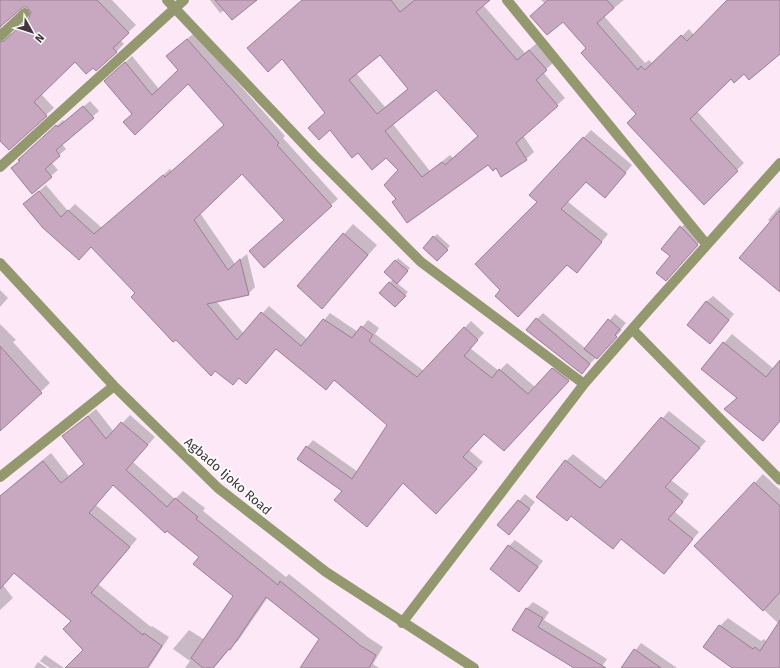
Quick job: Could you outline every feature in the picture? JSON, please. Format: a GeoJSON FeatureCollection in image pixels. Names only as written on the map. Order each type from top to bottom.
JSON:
{"type":"FeatureCollection","features":[{"type":"Feature","properties":{"kind":"street"},"geometry":{"type":"LineString","coordinates":[[167,0],[314,155],[421,262],[584,384]]}},
{"type":"Feature","properties":{"kind":"street"},"geometry":{"type":"LineString","coordinates":[[0,167],[184,0]]}},
{"type":"Feature","properties":{"kind":"street"},"geometry":{"type":"LineString","coordinates":[[507,0],[706,245]]}},
{"type":"Feature","properties":{"kind":"street"},"geometry":{"type":"LineString","coordinates":[[0,36],[25,13]]}},
{"type":"Feature","properties":{"kind":"street"},"geometry":{"type":"LineString","coordinates":[[402,623],[584,384],[780,163]]}},
{"type":"Feature","properties":{"kind":"street","name":"Agbado Ijoko Road"},"geometry":{"type":"LineString","coordinates":[[0,263],[114,386],[218,488],[326,572],[402,623],[474,668]]}},
{"type":"Feature","properties":{"kind":"street"},"geometry":{"type":"LineString","coordinates":[[632,329],[780,480]]}},
{"type":"Feature","properties":{"kind":"street"},"geometry":{"type":"LineString","coordinates":[[0,477],[114,386]]}},
{"type":"Feature","properties":{"kind":"building"},"geometry":{"type":"Polygon","coordinates":[[[0,0],[97,0],[129,33],[113,48],[117,52],[96,71],[93,68],[86,74],[75,62],[34,102],[47,116],[9,150],[0,141],[0,42],[4,41],[29,18],[31,12],[27,7],[23,7],[0,27],[0,0]]]}},
{"type":"Feature","properties":{"kind":"building"},"geometry":{"type":"Polygon","coordinates":[[[215,0],[257,0],[232,20],[215,0]]]}},
{"type":"Feature","properties":{"kind":"building"},"geometry":{"type":"Polygon","coordinates":[[[302,0],[391,0],[400,12],[415,0],[490,0],[476,12],[517,60],[529,50],[547,70],[536,80],[558,106],[516,143],[527,160],[501,177],[496,168],[493,171],[488,165],[407,223],[392,202],[396,199],[384,185],[398,170],[386,158],[372,170],[358,153],[352,158],[330,130],[319,140],[308,128],[325,113],[282,59],[268,72],[247,48],[302,0]],[[380,55],[349,80],[377,114],[408,89],[380,55]],[[436,90],[385,131],[422,177],[442,162],[445,165],[478,136],[436,90]]]}},
{"type":"Feature","properties":{"kind":"building"},"geometry":{"type":"Polygon","coordinates":[[[548,0],[607,0],[614,8],[597,23],[638,70],[641,66],[645,70],[681,35],[687,41],[727,0],[780,0],[780,54],[749,80],[744,74],[734,83],[731,79],[690,119],[738,171],[704,205],[627,123],[636,114],[581,53],[586,48],[563,22],[547,35],[530,16],[548,0]]]}},
{"type":"Feature","properties":{"kind":"building"},"geometry":{"type":"Polygon","coordinates":[[[187,39],[279,143],[277,145],[332,206],[264,268],[249,251],[284,220],[242,174],[194,220],[228,270],[240,259],[249,295],[207,304],[237,340],[261,312],[301,346],[323,319],[352,338],[361,326],[373,335],[369,341],[417,377],[464,327],[478,340],[464,356],[492,378],[499,369],[528,394],[552,368],[569,381],[504,451],[484,434],[463,457],[477,469],[436,514],[403,483],[367,527],[334,500],[342,491],[297,459],[306,446],[352,479],[387,425],[334,380],[326,390],[276,349],[246,384],[239,378],[233,385],[215,371],[211,376],[176,340],[173,342],[131,297],[135,293],[91,247],[79,260],[43,228],[23,204],[39,191],[61,217],[68,210],[94,234],[163,175],[165,177],[224,125],[188,84],[135,135],[123,122],[132,114],[104,81],[125,62],[152,95],[178,70],[166,56],[187,39]]]}},
{"type":"Feature","properties":{"kind":"building"},"geometry":{"type":"Polygon","coordinates":[[[83,106],[94,118],[56,150],[60,156],[45,169],[52,177],[32,194],[11,168],[56,125],[58,127],[83,106]]]}},
{"type":"Feature","properties":{"kind":"building"},"geometry":{"type":"Polygon","coordinates":[[[583,137],[626,173],[605,198],[586,182],[561,209],[602,242],[577,273],[567,265],[518,317],[495,296],[500,290],[475,264],[537,202],[529,195],[583,137]]]}},
{"type":"Feature","properties":{"kind":"building"},"geometry":{"type":"Polygon","coordinates":[[[780,210],[780,292],[739,258],[780,210]]]}},
{"type":"Feature","properties":{"kind":"building"},"geometry":{"type":"Polygon","coordinates":[[[680,226],[698,245],[666,281],[656,273],[670,256],[661,249],[680,226]]]}},
{"type":"Feature","properties":{"kind":"building"},"geometry":{"type":"Polygon","coordinates":[[[343,233],[368,255],[322,309],[297,286],[343,233]]]}},
{"type":"Feature","properties":{"kind":"building"},"geometry":{"type":"Polygon","coordinates":[[[433,236],[448,250],[437,261],[423,248],[433,236]]]}},
{"type":"Feature","properties":{"kind":"building"},"geometry":{"type":"Polygon","coordinates":[[[395,260],[408,271],[397,284],[384,272],[395,260]]]}},
{"type":"Feature","properties":{"kind":"building"},"geometry":{"type":"Polygon","coordinates":[[[389,282],[406,296],[395,307],[379,293],[389,282]]]}},
{"type":"Feature","properties":{"kind":"building"},"geometry":{"type":"Polygon","coordinates":[[[706,301],[729,320],[710,344],[687,325],[706,301]]]}},
{"type":"Feature","properties":{"kind":"building"},"geometry":{"type":"Polygon","coordinates":[[[536,318],[590,364],[582,374],[526,330],[536,318]]]}},
{"type":"Feature","properties":{"kind":"building"},"geometry":{"type":"Polygon","coordinates":[[[608,319],[620,329],[615,335],[617,337],[597,359],[584,349],[608,319]]]}},
{"type":"Feature","properties":{"kind":"building"},"geometry":{"type":"Polygon","coordinates":[[[723,342],[766,377],[780,360],[780,421],[763,441],[724,409],[737,398],[701,369],[723,342]]]}},
{"type":"Feature","properties":{"kind":"building"},"geometry":{"type":"Polygon","coordinates":[[[0,346],[42,393],[0,431],[0,346]]]}},
{"type":"Feature","properties":{"kind":"building"},"geometry":{"type":"Polygon","coordinates":[[[88,416],[106,439],[121,422],[148,445],[126,470],[167,507],[175,498],[198,517],[196,519],[278,585],[280,581],[361,646],[376,655],[369,668],[300,668],[319,639],[266,597],[230,650],[229,649],[213,668],[203,668],[191,658],[233,596],[193,564],[199,557],[167,531],[165,533],[113,485],[89,513],[130,547],[91,593],[143,635],[144,633],[162,646],[147,668],[65,668],[83,650],[63,629],[71,621],[14,573],[0,589],[0,496],[43,461],[61,483],[84,464],[62,436],[88,416]]]}},
{"type":"Feature","properties":{"kind":"building"},"geometry":{"type":"Polygon","coordinates":[[[661,417],[700,448],[665,487],[683,502],[668,519],[693,539],[664,574],[621,539],[613,549],[571,516],[567,521],[536,497],[565,460],[600,488],[661,417]]]}},
{"type":"Feature","properties":{"kind":"building"},"geometry":{"type":"Polygon","coordinates":[[[754,482],[780,506],[780,592],[763,611],[694,546],[754,482]]]}},
{"type":"Feature","properties":{"kind":"building"},"geometry":{"type":"Polygon","coordinates":[[[518,500],[530,509],[509,535],[497,525],[518,500]]]}},
{"type":"Feature","properties":{"kind":"building"},"geometry":{"type":"Polygon","coordinates":[[[508,545],[538,567],[519,592],[490,569],[508,545]]]}},
{"type":"Feature","properties":{"kind":"building"},"geometry":{"type":"Polygon","coordinates":[[[526,608],[543,618],[538,627],[606,668],[574,668],[512,630],[526,608]]]}},
{"type":"Feature","properties":{"kind":"building"},"geometry":{"type":"Polygon","coordinates":[[[780,620],[780,668],[732,668],[703,647],[719,625],[753,649],[755,647],[760,651],[780,620]]]}},
{"type":"Feature","properties":{"kind":"building"},"geometry":{"type":"Polygon","coordinates":[[[634,649],[661,668],[621,668],[634,649]]]}}]}
